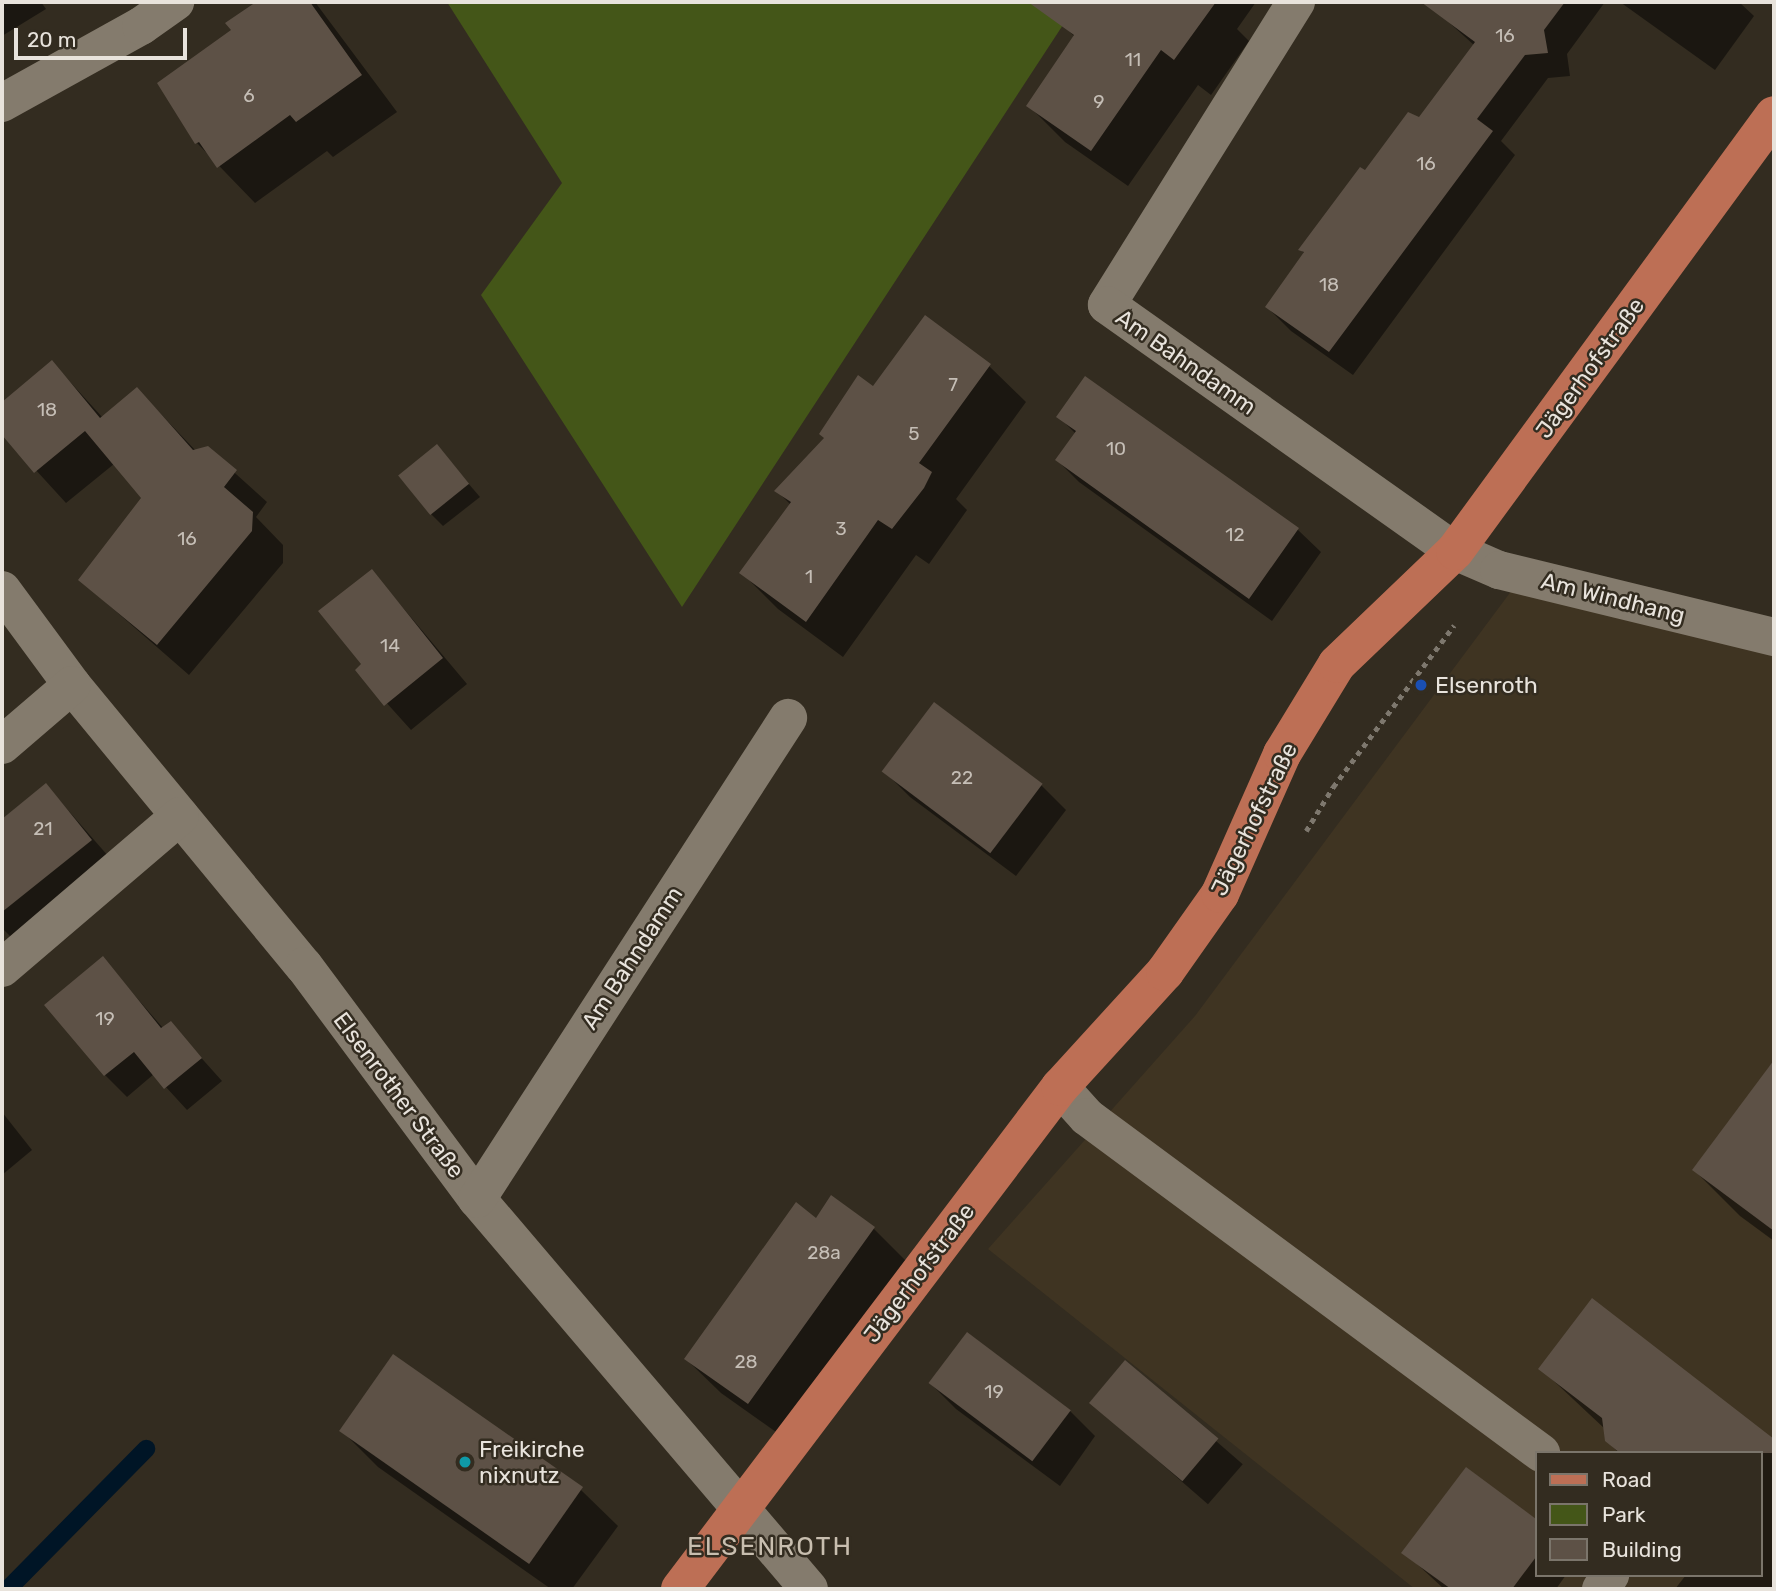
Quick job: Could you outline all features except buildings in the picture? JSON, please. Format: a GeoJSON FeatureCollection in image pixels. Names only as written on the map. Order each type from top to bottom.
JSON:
{"type":"FeatureCollection","features":[{"type":"Feature","properties":{"kind":"main road","name":"Jägerhofstraße"},"geometry":{"type":"LineString","coordinates":[[680,1589],[1060,1087],[1165,972],[1220,894],[1282,754],[1337,664],[1455,551],[1774,115]]}},
{"type":"Feature","properties":{"kind":"street"},"geometry":{"type":"LineString","coordinates":[[2,103],[141,26],[175,2]]}},
{"type":"Feature","properties":{"kind":"street","name":"Am Bahndamm"},"geometry":{"type":"LineString","coordinates":[[1296,2],[1107,305],[1455,551]]}},
{"type":"Feature","properties":{"kind":"street","name":"Am Windhang"},"geometry":{"type":"LineString","coordinates":[[1455,551],[1499,570],[1774,637]]}},
{"type":"Feature","properties":{"kind":"street","name":"Elsenrother Straße"},"geometry":{"type":"LineString","coordinates":[[2,590],[72,685],[304,966],[477,1199],[737,1511],[809,1589]]}},
{"type":"Feature","properties":{"kind":"street"},"geometry":{"type":"LineString","coordinates":[[2,745],[72,685]]}},
{"type":"Feature","properties":{"kind":"street","name":"Am Bahndamm"},"geometry":{"type":"LineString","coordinates":[[477,1199],[788,718]]}},
{"type":"Feature","properties":{"kind":"street"},"geometry":{"type":"LineString","coordinates":[[2,968],[180,816]]}},
{"type":"Feature","properties":{"kind":"street"},"geometry":{"type":"LineString","coordinates":[[1060,1087],[1087,1117],[1538,1451]]}},
{"type":"Feature","properties":{"kind":"shaded area"},"geometry":{"type":"Polygon","coordinates":[[[1512,590],[1774,655],[1774,1589],[1415,1589],[988,1249],[1195,1016],[1512,590]]]}},
{"type":"Feature","properties":{"kind":"green space"},"geometry":{"type":"Polygon","coordinates":[[[447,2],[1078,2],[682,607],[481,295],[562,183],[447,2]]]}},
{"type":"Feature","properties":{"kind":"waterway"},"geometry":{"type":"LineString","coordinates":[[8,1589],[146,1449]]}},
{"type":"Feature","properties":{"kind":"place","name":"Elsenroth"},"geometry":{"type":"Point","coordinates":[1421,685]}},
{"type":"Feature","properties":{"kind":"place","name":"Freikirche nixnutz"},"geometry":{"type":"Point","coordinates":[465,1462]}},
{"type":"Feature","properties":{"kind":"district","name":"ELSENROTH"},"geometry":{"type":"Point","coordinates":[770,1547]}}]}
